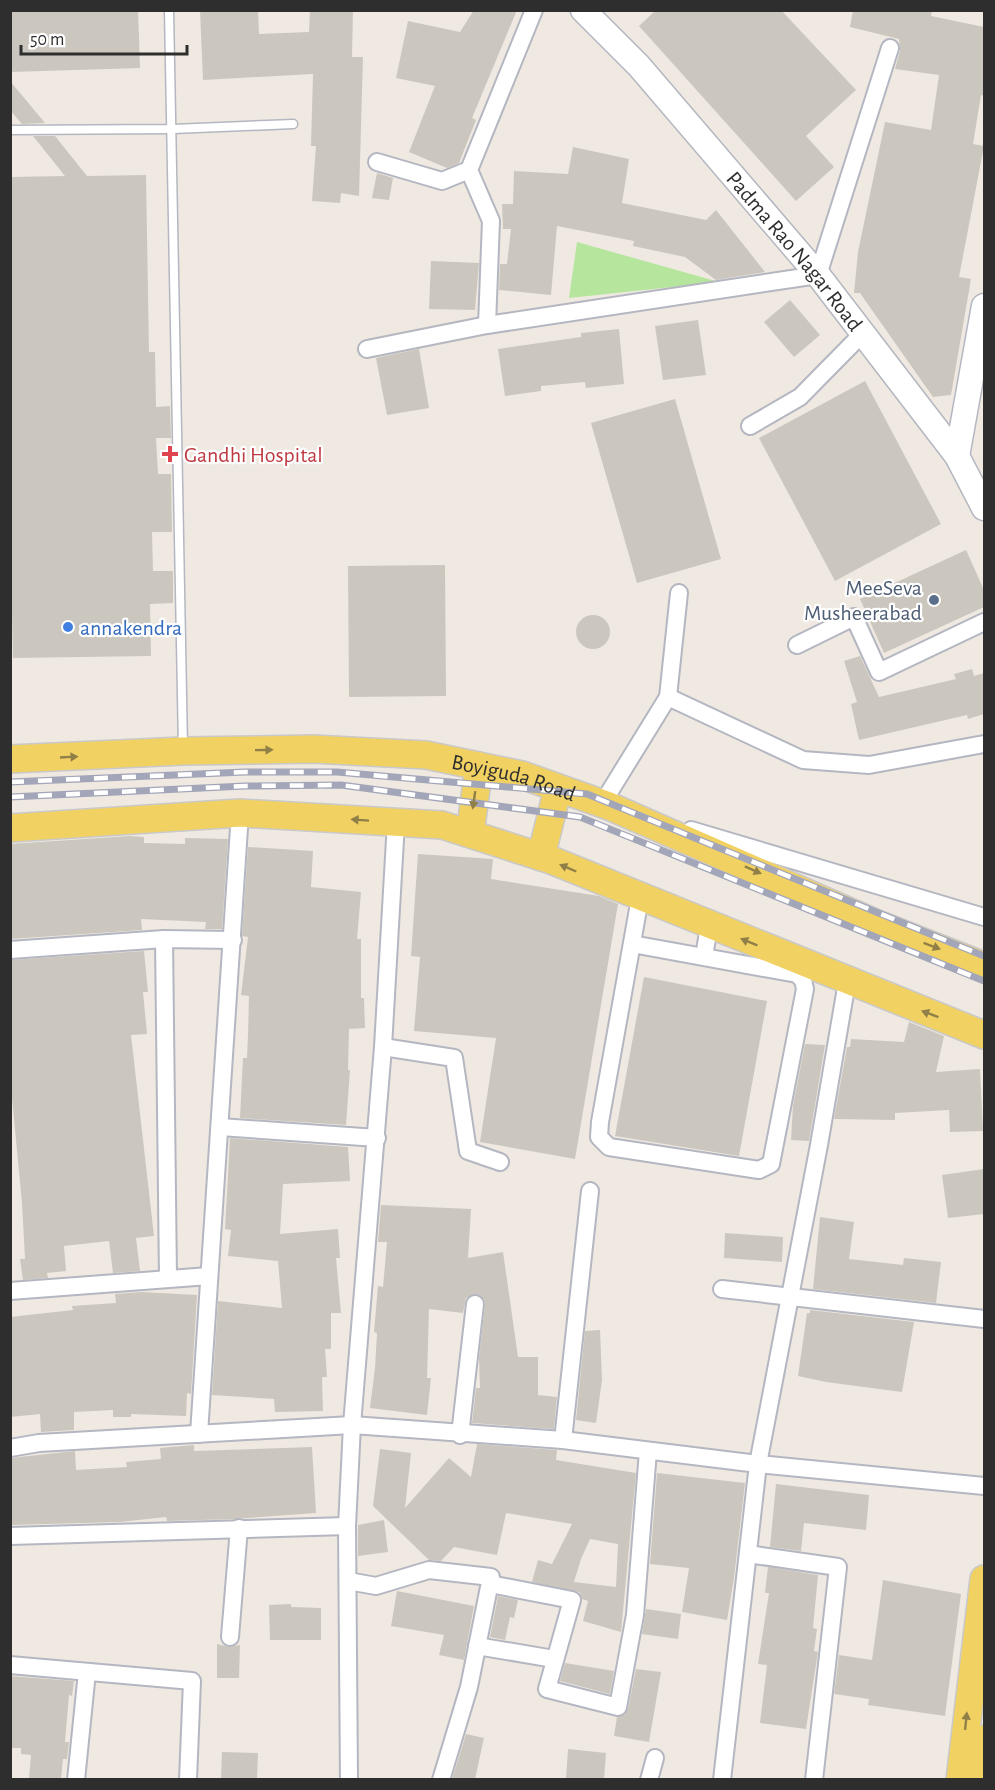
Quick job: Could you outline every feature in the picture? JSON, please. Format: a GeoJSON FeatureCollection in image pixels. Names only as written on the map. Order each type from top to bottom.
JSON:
{"type":"FeatureCollection","features":[{"type":"Feature","properties":{"kind":"main road","name":"Padma Rao Nagar Road"},"geometry":{"type":"LineString","coordinates":[[583,10],[639,66],[818,275],[957,456],[984,508]]}},
{"type":"Feature","properties":{"kind":"main road"},"geometry":{"type":"LineString","coordinates":[[957,456],[976,395],[984,306]]}},
{"type":"Feature","properties":{"kind":"main road","name":"Boyiguda Road"},"geometry":{"type":"LineString","coordinates":[[10,759],[183,751],[313,749],[426,755],[522,775],[605,805],[877,924],[984,966]]}},
{"type":"Feature","properties":{"kind":"main road"},"geometry":{"type":"LineString","coordinates":[[470,834],[479,766]]}},
{"type":"Feature","properties":{"kind":"main road"},"geometry":{"type":"LineString","coordinates":[[541,857],[558,788]]}},
{"type":"Feature","properties":{"kind":"main road"},"geometry":{"type":"LineString","coordinates":[[10,828],[240,813],[442,825],[541,857],[847,982],[984,1035]]}},
{"type":"Feature","properties":{"kind":"main road"},"geometry":{"type":"LineString","coordinates":[[960,1779],[984,1579]]}},
{"type":"Feature","properties":{"kind":"main road"},"geometry":{"type":"LineString","coordinates":[[980,1779],[984,1739]]}},
{"type":"Feature","properties":{"kind":"street"},"geometry":{"type":"LineString","coordinates":[[377,162],[442,181],[469,170],[534,10]]}},
{"type":"Feature","properties":{"kind":"street"},"geometry":{"type":"LineString","coordinates":[[367,349],[487,325],[818,275],[890,48]]}},
{"type":"Feature","properties":{"kind":"street"},"geometry":{"type":"LineString","coordinates":[[469,170],[491,220],[487,325]]}},
{"type":"Feature","properties":{"kind":"street"},"geometry":{"type":"LineString","coordinates":[[750,426],[800,397],[862,333]]}},
{"type":"Feature","properties":{"kind":"street"},"geometry":{"type":"LineString","coordinates":[[680,593],[668,697],[605,805],[984,916]]}},
{"type":"Feature","properties":{"kind":"street"},"geometry":{"type":"LineString","coordinates":[[797,645],[854,617],[879,672],[984,622]]}},
{"type":"Feature","properties":{"kind":"street"},"geometry":{"type":"LineString","coordinates":[[668,697],[803,760],[869,765],[984,744]]}},
{"type":"Feature","properties":{"kind":"street"},"geometry":{"type":"LineString","coordinates":[[199,1434],[240,813]]}},
{"type":"Feature","properties":{"kind":"street"},"geometry":{"type":"LineString","coordinates":[[349,1779],[347,1526],[352,1425],[383,1047],[396,822]]}},
{"type":"Feature","properties":{"kind":"street"},"geometry":{"type":"LineString","coordinates":[[632,944],[797,974],[803,980],[805,988],[776,1152],[771,1164],[759,1170],[609,1147],[599,1137],[600,1122],[640,898]]}},
{"type":"Feature","properties":{"kind":"street"},"geometry":{"type":"LineString","coordinates":[[704,957],[710,926]]}},
{"type":"Feature","properties":{"kind":"street"},"geometry":{"type":"LineString","coordinates":[[10,950],[164,939],[233,940]]}},
{"type":"Feature","properties":{"kind":"street"},"geometry":{"type":"LineString","coordinates":[[164,939],[168,1279]]}},
{"type":"Feature","properties":{"kind":"street"},"geometry":{"type":"LineString","coordinates":[[722,1779],[758,1464],[819,1145],[847,982]]}},
{"type":"Feature","properties":{"kind":"street"},"geometry":{"type":"LineString","coordinates":[[383,1047],[454,1058],[468,1151],[500,1162]]}},
{"type":"Feature","properties":{"kind":"street"},"geometry":{"type":"LineString","coordinates":[[220,1127],[376,1138]]}},
{"type":"Feature","properties":{"kind":"street"},"geometry":{"type":"LineString","coordinates":[[563,1440],[590,1191]]}},
{"type":"Feature","properties":{"kind":"street"},"geometry":{"type":"LineString","coordinates":[[11,1286],[209,1276]]}},
{"type":"Feature","properties":{"kind":"street"},"geometry":{"type":"LineString","coordinates":[[722,1289],[984,1319]]}},
{"type":"Feature","properties":{"kind":"street"},"geometry":{"type":"LineString","coordinates":[[460,1435],[475,1304]]}},
{"type":"Feature","properties":{"kind":"street"},"geometry":{"type":"LineString","coordinates":[[10,1448],[352,1425],[460,1435],[563,1440],[758,1464],[984,1486]]}},
{"type":"Feature","properties":{"kind":"street"},"geometry":{"type":"LineString","coordinates":[[490,1584],[572,1600],[547,1689],[618,1707],[634,1615],[648,1451]]}},
{"type":"Feature","properties":{"kind":"street"},"geometry":{"type":"LineString","coordinates":[[10,1536],[347,1526]]}},
{"type":"Feature","properties":{"kind":"street"},"geometry":{"type":"LineString","coordinates":[[230,1637],[239,1528]]}},
{"type":"Feature","properties":{"kind":"street"},"geometry":{"type":"LineString","coordinates":[[748,1554],[838,1567],[814,1779]]}},
{"type":"Feature","properties":{"kind":"street"},"geometry":{"type":"LineString","coordinates":[[348,1581],[376,1586],[429,1570],[491,1577],[469,1687],[441,1779]]}},
{"type":"Feature","properties":{"kind":"street"},"geometry":{"type":"LineString","coordinates":[[477,1646],[554,1659]]}},
{"type":"Feature","properties":{"kind":"street"},"geometry":{"type":"LineString","coordinates":[[10,1665],[192,1681],[188,1779]]}},
{"type":"Feature","properties":{"kind":"street"},"geometry":{"type":"LineString","coordinates":[[76,1779],[87,1672]]}},
{"type":"Feature","properties":{"kind":"street"},"geometry":{"type":"LineString","coordinates":[[649,1779],[655,1758]]}},
{"type":"Feature","properties":{"kind":"lane"},"geometry":{"type":"LineString","coordinates":[[169,10],[183,751]]}},
{"type":"Feature","properties":{"kind":"lane"},"geometry":{"type":"LineString","coordinates":[[10,130],[173,129],[293,124]]}},
{"type":"Feature","properties":{"kind":"green space"},"geometry":{"type":"Polygon","coordinates":[[[577,242],[719,282],[569,298],[577,242]]]}},
{"type":"Feature","properties":{"kind":"building"},"geometry":{"type":"Polygon","coordinates":[[[10,10],[138,10],[140,68],[10,72],[10,10]]]}},
{"type":"Feature","properties":{"kind":"building"},"geometry":{"type":"Polygon","coordinates":[[[200,10],[258,10],[259,34],[309,32],[310,10],[353,10],[352,57],[363,57],[359,196],[341,193],[340,203],[312,201],[316,146],[311,146],[313,74],[203,80],[200,10]]]}},
{"type":"Feature","properties":{"kind":"building"},"geometry":{"type":"Polygon","coordinates":[[[474,10],[517,10],[472,118],[476,120],[459,163],[447,168],[409,152],[435,86],[396,78],[408,21],[460,32],[474,10]]]}},
{"type":"Feature","properties":{"kind":"building"},"geometry":{"type":"Polygon","coordinates":[[[656,10],[781,10],[856,90],[806,136],[834,167],[796,201],[639,26],[656,10]]]}},
{"type":"Feature","properties":{"kind":"building"},"geometry":{"type":"Polygon","coordinates":[[[853,10],[932,10],[931,16],[984,27],[984,96],[981,95],[973,144],[984,146],[959,277],[971,279],[951,395],[933,397],[860,293],[854,293],[858,252],[885,122],[931,130],[939,75],[895,69],[900,51],[899,39],[850,27],[853,10]]]}},
{"type":"Feature","properties":{"kind":"building"},"geometry":{"type":"Polygon","coordinates":[[[10,81],[45,123],[22,124],[10,110],[10,81]]]}},
{"type":"Feature","properties":{"kind":"building"},"geometry":{"type":"Polygon","coordinates":[[[33,136],[55,136],[87,176],[146,175],[149,352],[155,352],[156,407],[170,406],[171,438],[156,438],[158,474],[171,474],[172,532],[152,532],[153,571],[173,571],[173,603],[150,604],[151,656],[13,658],[10,532],[10,177],[65,176],[33,136]]]}},
{"type":"Feature","properties":{"kind":"building"},"geometry":{"type":"Polygon","coordinates":[[[573,147],[629,159],[622,203],[706,220],[716,210],[765,272],[716,280],[685,257],[633,246],[634,241],[557,226],[551,295],[499,290],[500,264],[507,264],[511,229],[503,229],[502,204],[513,204],[514,171],[568,174],[573,147]]]}},
{"type":"Feature","properties":{"kind":"building"},"geometry":{"type":"Polygon","coordinates":[[[377,173],[393,178],[389,200],[372,198],[377,173]]]}},
{"type":"Feature","properties":{"kind":"building"},"geometry":{"type":"Polygon","coordinates":[[[431,261],[479,263],[475,310],[429,309],[431,261]]]}},
{"type":"Feature","properties":{"kind":"building"},"geometry":{"type":"Polygon","coordinates":[[[790,300],[820,335],[794,357],[764,322],[790,300]]]}},
{"type":"Feature","properties":{"kind":"building"},"geometry":{"type":"Polygon","coordinates":[[[698,320],[706,375],[663,380],[655,326],[698,320]]]}},
{"type":"Feature","properties":{"kind":"building"},"geometry":{"type":"Polygon","coordinates":[[[619,329],[624,384],[586,388],[585,382],[541,386],[541,391],[505,396],[498,349],[581,337],[581,333],[619,329]]]}},
{"type":"Feature","properties":{"kind":"building"},"geometry":{"type":"Polygon","coordinates":[[[419,349],[429,408],[387,415],[376,358],[419,349]]]}},
{"type":"Feature","properties":{"kind":"building"},"geometry":{"type":"Polygon","coordinates":[[[865,381],[941,524],[835,581],[759,438],[865,381]]]}},
{"type":"Feature","properties":{"kind":"building"},"geometry":{"type":"Polygon","coordinates":[[[675,399],[721,559],[637,583],[591,423],[675,399]]]}},
{"type":"Feature","properties":{"kind":"building"},"geometry":{"type":"Polygon","coordinates":[[[966,550],[984,590],[984,607],[884,653],[860,599],[966,550]]]}},
{"type":"Feature","properties":{"kind":"building"},"geometry":{"type":"Polygon","coordinates":[[[445,565],[446,696],[349,697],[348,566],[445,565]]]}},
{"type":"Feature","properties":{"kind":"building"},"geometry":{"type":"Polygon","coordinates":[[[593,615],[605,620],[610,632],[605,644],[593,649],[581,644],[576,632],[581,620],[593,615]]]}},
{"type":"Feature","properties":{"kind":"building"},"geometry":{"type":"Polygon","coordinates":[[[860,656],[879,697],[956,679],[954,674],[972,669],[974,676],[984,673],[984,714],[968,719],[967,715],[859,740],[851,704],[857,702],[844,661],[860,656]]]}},
{"type":"Feature","properties":{"kind":"building"},"geometry":{"type":"Polygon","coordinates":[[[144,837],[144,843],[185,844],[185,838],[228,839],[222,929],[205,929],[206,922],[141,919],[142,930],[10,939],[10,844],[144,837]]]}},
{"type":"Feature","properties":{"kind":"building"},"geometry":{"type":"Polygon","coordinates":[[[248,847],[313,851],[311,887],[361,892],[357,939],[361,939],[361,998],[364,998],[365,1028],[349,1029],[348,1070],[350,1070],[346,1125],[240,1118],[243,1058],[247,1058],[248,1035],[249,996],[241,995],[248,937],[242,936],[248,847]]]}},
{"type":"Feature","properties":{"kind":"building"},"geometry":{"type":"Polygon","coordinates":[[[418,854],[493,859],[491,879],[599,896],[618,904],[575,1159],[480,1142],[496,1038],[414,1031],[420,957],[411,956],[418,854]]]}},
{"type":"Feature","properties":{"kind":"building"},"geometry":{"type":"Polygon","coordinates":[[[144,951],[148,992],[143,992],[147,1034],[131,1035],[154,1236],[136,1238],[140,1271],[113,1273],[109,1241],[64,1246],[66,1271],[47,1273],[48,1278],[23,1280],[20,1259],[25,1259],[22,1203],[12,1098],[10,960],[144,951]]]}},
{"type":"Feature","properties":{"kind":"building"},"geometry":{"type":"Polygon","coordinates":[[[644,977],[767,1001],[739,1156],[615,1136],[644,977]]]}},
{"type":"Feature","properties":{"kind":"building"},"geometry":{"type":"Polygon","coordinates":[[[909,1022],[944,1036],[936,1072],[980,1069],[983,1131],[950,1132],[949,1110],[895,1113],[895,1120],[834,1119],[847,1047],[850,1047],[851,1039],[904,1042],[909,1022]]]}},
{"type":"Feature","properties":{"kind":"building"},"geometry":{"type":"Polygon","coordinates":[[[805,1044],[825,1045],[809,1141],[791,1140],[793,1106],[805,1044]]]}},
{"type":"Feature","properties":{"kind":"building"},"geometry":{"type":"Polygon","coordinates":[[[230,1138],[348,1147],[350,1181],[283,1184],[280,1234],[338,1229],[340,1258],[336,1258],[341,1313],[331,1313],[331,1349],[325,1349],[327,1377],[322,1377],[323,1411],[275,1412],[274,1399],[212,1395],[218,1301],[282,1308],[278,1261],[228,1256],[231,1230],[225,1229],[230,1138]]]}},
{"type":"Feature","properties":{"kind":"building"},"geometry":{"type":"Polygon","coordinates":[[[984,1169],[984,1214],[948,1218],[942,1175],[984,1169]]]}},
{"type":"Feature","properties":{"kind":"building"},"geometry":{"type":"Polygon","coordinates":[[[381,1205],[471,1209],[468,1258],[503,1252],[518,1357],[538,1357],[538,1395],[557,1397],[554,1429],[472,1423],[476,1388],[480,1388],[479,1358],[485,1305],[484,1299],[477,1294],[466,1298],[463,1313],[429,1309],[427,1378],[431,1378],[427,1415],[370,1408],[375,1368],[377,1333],[374,1332],[378,1286],[383,1287],[387,1242],[378,1242],[381,1205]]]}},
{"type":"Feature","properties":{"kind":"building"},"geometry":{"type":"Polygon","coordinates":[[[820,1217],[854,1222],[849,1259],[903,1265],[904,1258],[941,1262],[936,1303],[813,1289],[820,1217]]]}},
{"type":"Feature","properties":{"kind":"building"},"geometry":{"type":"Polygon","coordinates":[[[725,1233],[783,1237],[782,1262],[724,1258],[725,1233]]]}},
{"type":"Feature","properties":{"kind":"building"},"geometry":{"type":"Polygon","coordinates":[[[142,1292],[197,1295],[191,1394],[187,1393],[186,1416],[131,1414],[131,1417],[113,1417],[113,1410],[74,1412],[74,1430],[41,1432],[40,1414],[10,1417],[10,1317],[73,1310],[72,1306],[116,1303],[115,1294],[142,1292]]]}},
{"type":"Feature","properties":{"kind":"building"},"geometry":{"type":"Polygon","coordinates":[[[810,1310],[914,1322],[902,1392],[798,1376],[807,1313],[810,1313],[810,1310]]]}},
{"type":"Feature","properties":{"kind":"building"},"geometry":{"type":"Polygon","coordinates":[[[600,1330],[602,1380],[596,1423],[576,1420],[585,1331],[600,1330]]]}},
{"type":"Feature","properties":{"kind":"building"},"geometry":{"type":"Polygon","coordinates":[[[477,1444],[557,1450],[556,1460],[636,1473],[621,1632],[583,1621],[588,1601],[582,1599],[579,1592],[532,1582],[538,1560],[552,1564],[572,1524],[506,1513],[497,1555],[454,1547],[441,1561],[429,1560],[373,1506],[380,1449],[411,1453],[405,1508],[449,1458],[471,1477],[477,1444]],[[590,1539],[574,1582],[616,1587],[618,1544],[590,1539]]]}},
{"type":"Feature","properties":{"kind":"building"},"geometry":{"type":"Polygon","coordinates":[[[194,1445],[194,1451],[312,1447],[316,1513],[234,1519],[167,1521],[166,1517],[120,1522],[10,1525],[10,1458],[75,1451],[76,1470],[127,1467],[126,1462],[161,1459],[160,1448],[194,1445]]]}},
{"type":"Feature","properties":{"kind":"building"},"geometry":{"type":"Polygon","coordinates":[[[657,1473],[745,1483],[727,1620],[682,1612],[689,1568],[650,1564],[657,1473]]]}},
{"type":"Feature","properties":{"kind":"building"},"geometry":{"type":"Polygon","coordinates":[[[776,1484],[869,1495],[866,1530],[804,1523],[801,1551],[770,1547],[776,1484]]]}},
{"type":"Feature","properties":{"kind":"building"},"geometry":{"type":"Polygon","coordinates":[[[384,1520],[388,1552],[358,1556],[358,1525],[384,1520]]]}},
{"type":"Feature","properties":{"kind":"building"},"geometry":{"type":"Polygon","coordinates":[[[768,1567],[818,1575],[813,1628],[817,1629],[814,1651],[818,1652],[806,1729],[760,1723],[767,1665],[758,1664],[769,1593],[765,1593],[768,1567]]]}},
{"type":"Feature","properties":{"kind":"building"},"geometry":{"type":"Polygon","coordinates":[[[883,1580],[961,1594],[945,1716],[868,1705],[869,1699],[834,1694],[839,1655],[872,1660],[883,1580]]]}},
{"type":"Feature","properties":{"kind":"building"},"geometry":{"type":"Polygon","coordinates":[[[397,1591],[474,1606],[464,1660],[439,1655],[444,1635],[391,1626],[397,1591]]]}},
{"type":"Feature","properties":{"kind":"building"},"geometry":{"type":"Polygon","coordinates":[[[498,1596],[518,1600],[514,1618],[510,1617],[505,1640],[490,1637],[498,1596]]]}},
{"type":"Feature","properties":{"kind":"building"},"geometry":{"type":"Polygon","coordinates":[[[291,1604],[291,1607],[321,1608],[321,1640],[270,1640],[269,1605],[291,1604]]]}},
{"type":"Feature","properties":{"kind":"building"},"geometry":{"type":"Polygon","coordinates":[[[646,1609],[681,1614],[678,1639],[642,1634],[646,1609]]]}},
{"type":"Feature","properties":{"kind":"building"},"geometry":{"type":"Polygon","coordinates":[[[217,1644],[230,1647],[240,1645],[239,1678],[217,1678],[217,1644]]]}},
{"type":"Feature","properties":{"kind":"building"},"geometry":{"type":"Polygon","coordinates":[[[565,1663],[614,1671],[610,1694],[560,1681],[565,1663]]]}},
{"type":"Feature","properties":{"kind":"building"},"geometry":{"type":"Polygon","coordinates":[[[636,1669],[661,1672],[649,1742],[614,1736],[617,1717],[625,1714],[628,1709],[636,1669]]]}},
{"type":"Feature","properties":{"kind":"building"},"geometry":{"type":"Polygon","coordinates":[[[10,1676],[74,1681],[72,1696],[69,1695],[65,1742],[69,1742],[67,1759],[63,1759],[61,1779],[29,1779],[31,1755],[21,1754],[21,1748],[10,1748],[10,1676]]]}},
{"type":"Feature","properties":{"kind":"building"},"geometry":{"type":"Polygon","coordinates":[[[466,1734],[484,1738],[475,1779],[452,1779],[466,1734]]]}},
{"type":"Feature","properties":{"kind":"building"},"geometry":{"type":"Polygon","coordinates":[[[568,1749],[606,1753],[604,1779],[566,1779],[568,1749]]]}},
{"type":"Feature","properties":{"kind":"building"},"geometry":{"type":"Polygon","coordinates":[[[222,1752],[258,1753],[257,1779],[221,1779],[222,1752]]]}},
{"type":"Feature","properties":{"kind":"railway"},"geometry":{"type":"LineString","coordinates":[[10,782],[245,772],[337,772],[587,794],[984,956]]}},
{"type":"Feature","properties":{"kind":"railway"},"geometry":{"type":"LineString","coordinates":[[10,797],[245,786],[341,785],[580,817],[984,981]]}},
{"type":"Feature","properties":{"kind":"place","name":"Gandhi Hospital"},"geometry":{"type":"Point","coordinates":[170,454]}},
{"type":"Feature","properties":{"kind":"place","name":"MeeSeva Musheerabad"},"geometry":{"type":"Point","coordinates":[934,600]}},
{"type":"Feature","properties":{"kind":"place","name":"annakendra"},"geometry":{"type":"Point","coordinates":[68,627]}}]}
